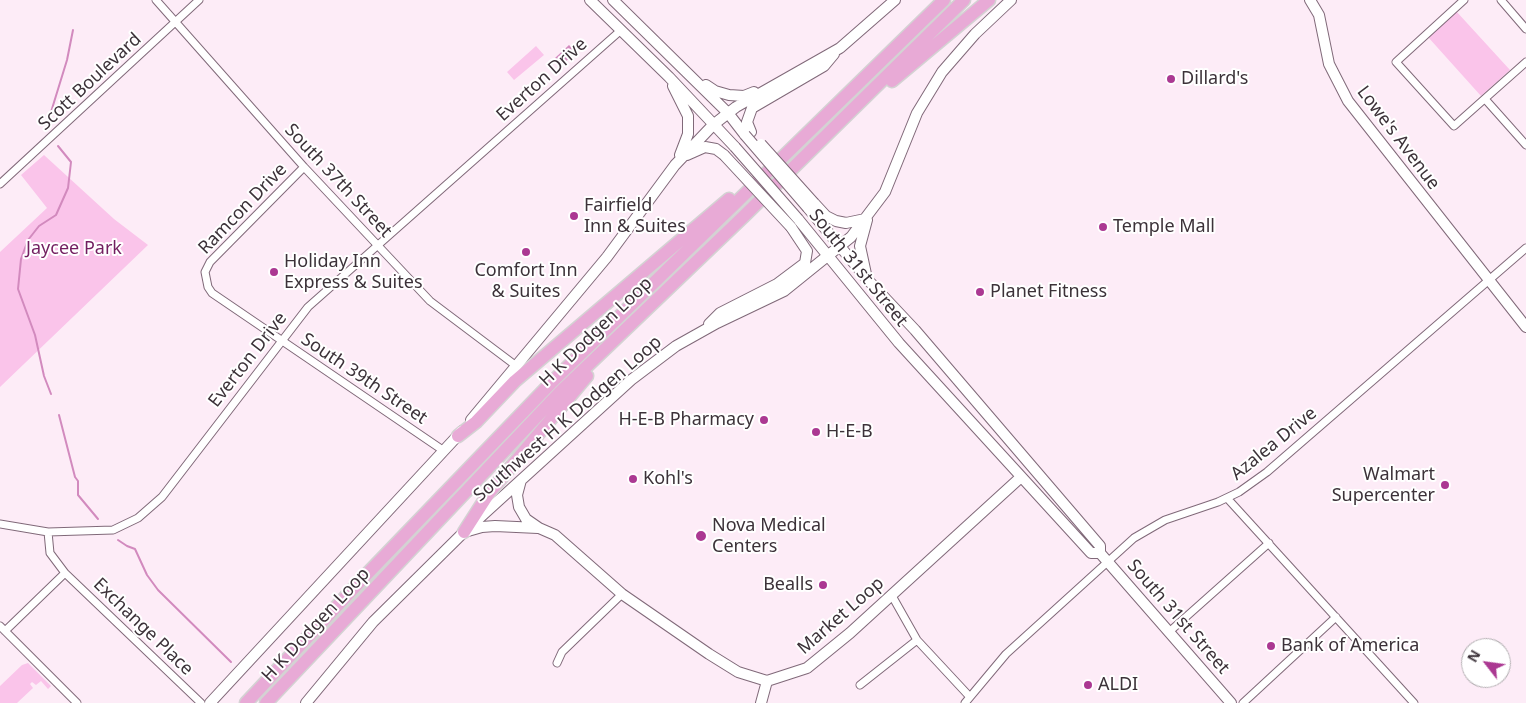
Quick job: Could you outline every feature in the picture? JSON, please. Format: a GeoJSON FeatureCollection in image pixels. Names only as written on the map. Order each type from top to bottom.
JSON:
{"type":"FeatureCollection","features":[{"type":"Feature","properties":{"kind":"highway","name":"H K Dodgen Loop"},"geometry":{"type":"LineString","coordinates":[[246,703],[525,410],[944,0]]}},
{"type":"Feature","properties":{"kind":"highway","name":"H K Dodgen Loop"},"geometry":{"type":"LineString","coordinates":[[266,703],[561,391],[744,216],[964,0]]}},
{"type":"Feature","properties":{"kind":"highway"},"geometry":{"type":"LineString","coordinates":[[744,216],[799,171],[894,79],[989,0]]}},
{"type":"Feature","properties":{"kind":"highway"},"geometry":{"type":"LineString","coordinates":[[458,436],[476,422],[515,381],[742,188],[830,106],[862,82]]}},
{"type":"Feature","properties":{"kind":"highway"},"geometry":{"type":"LineString","coordinates":[[464,532],[489,493],[562,404],[666,289]]}},
{"type":"Feature","properties":{"kind":"main road","name":"South 31st Street"},"geometry":{"type":"LineString","coordinates":[[590,0],[620,31],[669,76],[712,125],[735,147],[794,223],[829,256],[867,307],[1091,553],[1100,553]]}},
{"type":"Feature","properties":{"kind":"main road"},"geometry":{"type":"LineString","coordinates":[[613,0],[728,113],[811,206],[836,221],[846,223],[868,216]]}},
{"type":"Feature","properties":{"kind":"main road"},"geometry":{"type":"LineString","coordinates":[[748,134],[747,122],[752,108],[824,66],[840,48],[895,0]]}},
{"type":"Feature","properties":{"kind":"main road","name":"Southwest H K Dodgen Loop"},"geometry":{"type":"LineString","coordinates":[[306,703],[373,622],[464,532],[631,380],[676,346],[784,292],[842,245],[868,216],[884,192],[917,113],[942,72],[975,34],[1010,0]]}},
{"type":"Feature","properties":{"kind":"main road","name":"Lowe's Avenue"},"geometry":{"type":"LineString","coordinates":[[1310,0],[1319,15],[1329,64],[1348,101],[1526,327]]}},
{"type":"Feature","properties":{"kind":"main road"},"geometry":{"type":"LineString","coordinates":[[210,703],[458,436],[607,257],[678,161],[712,125],[776,84],[840,48]]}},
{"type":"Feature","properties":{"kind":"main road"},"geometry":{"type":"LineString","coordinates":[[671,56],[715,91],[744,96],[776,84]]}},
{"type":"Feature","properties":{"kind":"main road"},"geometry":{"type":"LineString","coordinates":[[669,76],[688,116],[688,134],[678,161]]}},
{"type":"Feature","properties":{"kind":"main road"},"geometry":{"type":"LineString","coordinates":[[678,161],[705,147],[716,149],[794,223],[807,251],[805,263],[777,284],[720,313],[702,332]]}},
{"type":"Feature","properties":{"kind":"main road","name":"South 31st Street"},"geometry":{"type":"LineString","coordinates":[[811,206],[868,280],[915,330],[1100,546],[1100,553],[1231,703]]}},
{"type":"Feature","properties":{"kind":"main road"},"geometry":{"type":"LineString","coordinates":[[868,216],[860,246],[868,280]]}},
{"type":"Feature","properties":{"kind":"main road","name":"Market Loop"},"geometry":{"type":"LineString","coordinates":[[767,681],[808,668],[1021,477]]}},
{"type":"Feature","properties":{"kind":"main road"},"geometry":{"type":"LineString","coordinates":[[522,479],[517,495],[519,507],[526,519],[538,528],[554,535],[622,594],[724,663],[738,672],[767,681],[761,703]]}},
{"type":"Feature","properties":{"kind":"main road"},"geometry":{"type":"LineString","coordinates":[[464,532],[489,526],[538,528]]}},
{"type":"Feature","properties":{"kind":"street","name":"South 37th Street"},"geometry":{"type":"LineString","coordinates":[[156,0],[304,168],[430,301],[515,366]]}},
{"type":"Feature","properties":{"kind":"street","name":"Scott Boulevard"},"geometry":{"type":"LineString","coordinates":[[0,184],[199,0]]}},
{"type":"Feature","properties":{"kind":"street"},"geometry":{"type":"LineString","coordinates":[[1464,0],[1396,62],[1454,126],[1526,62]]}},
{"type":"Feature","properties":{"kind":"street"},"geometry":{"type":"LineString","coordinates":[[1501,0],[1526,29]]}},
{"type":"Feature","properties":{"kind":"street","name":"Everton Drive"},"geometry":{"type":"LineString","coordinates":[[0,524],[48,532],[113,530],[138,518],[162,496],[308,307],[620,31]]}},
{"type":"Feature","properties":{"kind":"street"},"geometry":{"type":"LineString","coordinates":[[1485,99],[1526,145]]}},
{"type":"Feature","properties":{"kind":"street","name":"Ramcon Drive"},"geometry":{"type":"LineString","coordinates":[[205,272],[210,262],[304,168]]}},
{"type":"Feature","properties":{"kind":"street","name":"Azalea Drive"},"geometry":{"type":"LineString","coordinates":[[967,700],[1007,653],[1108,562],[1149,528],[1190,509],[1227,498],[1266,472],[1526,248]]}},
{"type":"Feature","properties":{"kind":"street","name":"South 39th Street"},"geometry":{"type":"LineString","coordinates":[[205,272],[206,282],[212,293],[444,451]]}},
{"type":"Feature","properties":{"kind":"street"},"geometry":{"type":"LineString","coordinates":[[1227,498],[1270,542],[1414,703]]}},
{"type":"Feature","properties":{"kind":"street","name":"Exchange Place"},"geometry":{"type":"LineString","coordinates":[[48,532],[50,553],[65,573],[201,703]]}},
{"type":"Feature","properties":{"kind":"street"},"geometry":{"type":"LineString","coordinates":[[1169,632],[1270,542]]}},
{"type":"Feature","properties":{"kind":"street"},"geometry":{"type":"LineString","coordinates":[[65,573],[2,628],[77,703]]}},
{"type":"Feature","properties":{"kind":"street"},"geometry":{"type":"LineString","coordinates":[[557,663],[562,652],[622,594]]}},
{"type":"Feature","properties":{"kind":"street"},"geometry":{"type":"LineString","coordinates":[[891,594],[917,640],[967,700]]}},
{"type":"Feature","properties":{"kind":"street"},"geometry":{"type":"LineString","coordinates":[[1243,703],[1336,617]]}},
{"type":"Feature","properties":{"kind":"street"},"geometry":{"type":"LineString","coordinates":[[860,685],[917,640]]}},
{"type":"Feature","properties":{"kind":"green space"},"geometry":{"type":"Polygon","coordinates":[[[1456,11],[1510,70],[1481,96],[1428,37],[1456,11]]]}},
{"type":"Feature","properties":{"kind":"green space"},"geometry":{"type":"Polygon","coordinates":[[[536,46],[544,55],[514,80],[507,72],[536,46]]]}},
{"type":"Feature","properties":{"kind":"green space","name":"Jaycee Park"},"geometry":{"type":"Polygon","coordinates":[[[44,155],[114,219],[148,245],[0,387],[0,252],[47,208],[21,175],[44,155]]]}},
{"type":"Feature","properties":{"kind":"green space"},"geometry":{"type":"Polygon","coordinates":[[[28,663],[51,686],[48,689],[41,681],[36,685],[32,682],[30,684],[33,688],[17,703],[0,703],[0,686],[22,665],[28,663]]]}},
{"type":"Feature","properties":{"kind":"shaded area"},"geometry":{"type":"Polygon","coordinates":[[[569,45],[576,52],[562,65],[555,58],[569,45]]]}},
{"type":"Feature","properties":{"kind":"waterway"},"geometry":{"type":"LineString","coordinates":[[47,125],[67,60],[73,30]]}},
{"type":"Feature","properties":{"kind":"waterway"},"geometry":{"type":"LineString","coordinates":[[51,394],[44,376],[35,335],[18,289],[21,259],[28,240],[39,226],[56,215],[68,188],[71,162],[58,146]]}},
{"type":"Feature","properties":{"kind":"waterway"},"geometry":{"type":"LineString","coordinates":[[59,415],[75,477],[78,481],[78,495],[98,519]]}},
{"type":"Feature","properties":{"kind":"waterway"},"geometry":{"type":"LineString","coordinates":[[118,540],[135,549],[147,575],[158,590],[231,662]]}},
{"type":"Feature","properties":{"kind":"place","name":"Dillard's"},"geometry":{"type":"Point","coordinates":[1171,79]}},
{"type":"Feature","properties":{"kind":"place","name":"Fairfield Inn & Suites"},"geometry":{"type":"Point","coordinates":[574,216]}},
{"type":"Feature","properties":{"kind":"place","name":"Temple Mall"},"geometry":{"type":"Point","coordinates":[1103,227]}},
{"type":"Feature","properties":{"kind":"place","name":"Comfort Inn & Suites"},"geometry":{"type":"Point","coordinates":[526,252]}},
{"type":"Feature","properties":{"kind":"place","name":"Holiday Inn Express & Suites"},"geometry":{"type":"Point","coordinates":[274,272]}},
{"type":"Feature","properties":{"kind":"place","name":"Planet Fitness"},"geometry":{"type":"Point","coordinates":[980,292]}},
{"type":"Feature","properties":{"kind":"place","name":"H-E-B Pharmacy"},"geometry":{"type":"Point","coordinates":[764,420]}},
{"type":"Feature","properties":{"kind":"place","name":"H-E-B"},"geometry":{"type":"Point","coordinates":[816,432]}},
{"type":"Feature","properties":{"kind":"place","name":"Kohl's"},"geometry":{"type":"Point","coordinates":[633,479]}},
{"type":"Feature","properties":{"kind":"place","name":"Walmart Supercenter"},"geometry":{"type":"Point","coordinates":[1445,485]}},
{"type":"Feature","properties":{"kind":"place","name":"Nova Medical Centers"},"geometry":{"type":"Point","coordinates":[701,536]}},
{"type":"Feature","properties":{"kind":"place","name":"Bealls"},"geometry":{"type":"Point","coordinates":[823,585]}},
{"type":"Feature","properties":{"kind":"place","name":"Bank of America"},"geometry":{"type":"Point","coordinates":[1271,646]}},
{"type":"Feature","properties":{"kind":"place","name":"ALDI"},"geometry":{"type":"Point","coordinates":[1088,685]}}]}
